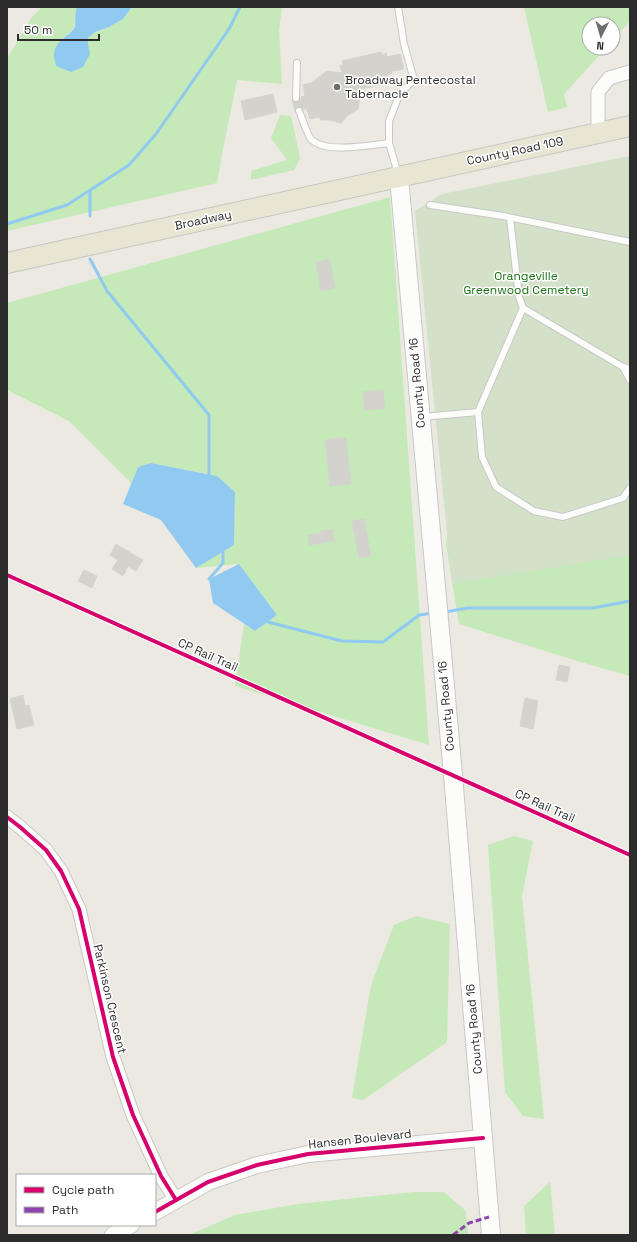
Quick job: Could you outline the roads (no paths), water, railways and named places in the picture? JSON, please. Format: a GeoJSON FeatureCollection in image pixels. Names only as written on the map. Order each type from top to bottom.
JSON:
{"type":"FeatureCollection","features":[{"type":"Feature","properties":{"kind":"main road","name":"County Road 109"},"geometry":{"type":"LineString","coordinates":[[399,177],[630,126]]}},
{"type":"Feature","properties":{"kind":"main road","name":"Broadway"},"geometry":{"type":"LineString","coordinates":[[7,263],[399,177]]}},
{"type":"Feature","properties":{"kind":"main road","name":"County Road 16"},"geometry":{"type":"LineString","coordinates":[[399,177],[453,783],[491,1235]]}},
{"type":"Feature","properties":{"kind":"street"},"geometry":{"type":"LineString","coordinates":[[598,133],[598,92],[609,78],[630,72]]}},
{"type":"Feature","properties":{"kind":"street","name":"Parkinson Crescent"},"geometry":{"type":"LineString","coordinates":[[7,817],[46,850],[60,871],[79,909],[113,1057],[133,1115],[161,1176],[176,1200]]}},
{"type":"Feature","properties":{"kind":"street","name":"Hansen Boulevard"},"geometry":{"type":"LineString","coordinates":[[156,1211],[208,1182],[257,1165],[308,1154],[483,1138]]}},
{"type":"Feature","properties":{"kind":"street"},"geometry":{"type":"LineString","coordinates":[[113,1235],[129,1226]]}},
{"type":"Feature","properties":{"kind":"lane"},"geometry":{"type":"LineString","coordinates":[[398,7],[404,44],[414,80],[400,93],[389,121],[389,143],[399,177]]}},
{"type":"Feature","properties":{"kind":"lane"},"geometry":{"type":"LineString","coordinates":[[296,98],[297,63]]}},
{"type":"Feature","properties":{"kind":"lane"},"geometry":{"type":"LineString","coordinates":[[299,111],[311,139],[322,146],[347,148],[389,143]]}},
{"type":"Feature","properties":{"kind":"lane"},"geometry":{"type":"LineString","coordinates":[[430,205],[510,218],[630,242]]}},
{"type":"Feature","properties":{"kind":"lane"},"geometry":{"type":"LineString","coordinates":[[510,218],[519,297],[523,308],[622,367],[630,369]]}},
{"type":"Feature","properties":{"kind":"lane"},"geometry":{"type":"LineString","coordinates":[[523,308],[478,412],[482,457],[496,487],[534,511],[563,517],[623,498],[630,488]]}},
{"type":"Feature","properties":{"kind":"lane"},"geometry":{"type":"LineString","coordinates":[[622,367],[630,380]]}},
{"type":"Feature","properties":{"kind":"lane"},"geometry":{"type":"LineString","coordinates":[[420,418],[478,412]]}},
{"type":"Feature","properties":{"kind":"water"},"geometry":{"type":"Polygon","coordinates":[[[77,7],[132,7],[123,19],[109,27],[95,32],[88,38],[90,54],[83,67],[71,72],[56,66],[54,55],[58,44],[71,32],[75,26],[77,7]]]}},
{"type":"Feature","properties":{"kind":"water"},"geometry":{"type":"Polygon","coordinates":[[[151,463],[217,476],[235,492],[234,545],[196,568],[161,520],[123,504],[138,467],[151,463]]]}},
{"type":"Feature","properties":{"kind":"water"},"geometry":{"type":"Polygon","coordinates":[[[239,564],[277,615],[255,631],[213,603],[209,579],[239,564]]]}},
{"type":"Feature","properties":{"kind":"waterway"},"geometry":{"type":"LineString","coordinates":[[7,224],[67,205],[129,165],[156,134],[229,29],[240,7]]}},
{"type":"Feature","properties":{"kind":"waterway"},"geometry":{"type":"LineString","coordinates":[[90,191],[90,216]]}},
{"type":"Feature","properties":{"kind":"waterway"},"geometry":{"type":"LineString","coordinates":[[90,259],[107,291],[209,415],[209,474]]}},
{"type":"Feature","properties":{"kind":"waterway"},"geometry":{"type":"LineString","coordinates":[[209,579],[223,563],[223,552]]}},
{"type":"Feature","properties":{"kind":"waterway"},"geometry":{"type":"LineString","coordinates":[[445,612],[468,608],[593,608],[630,601]]}},
{"type":"Feature","properties":{"kind":"waterway"},"geometry":{"type":"LineString","coordinates":[[268,622],[342,641],[383,642],[419,615],[433,613]]}},
{"type":"Feature","properties":{"kind":"place","name":"Broadway Pentecostal Tabernacle"},"geometry":{"type":"Point","coordinates":[337,87]}},
{"type":"Feature","properties":{"kind":"park label","name":"Orangeville Greenwood Cemetery"},"geometry":{"type":"Point","coordinates":[526,283]}}]}
